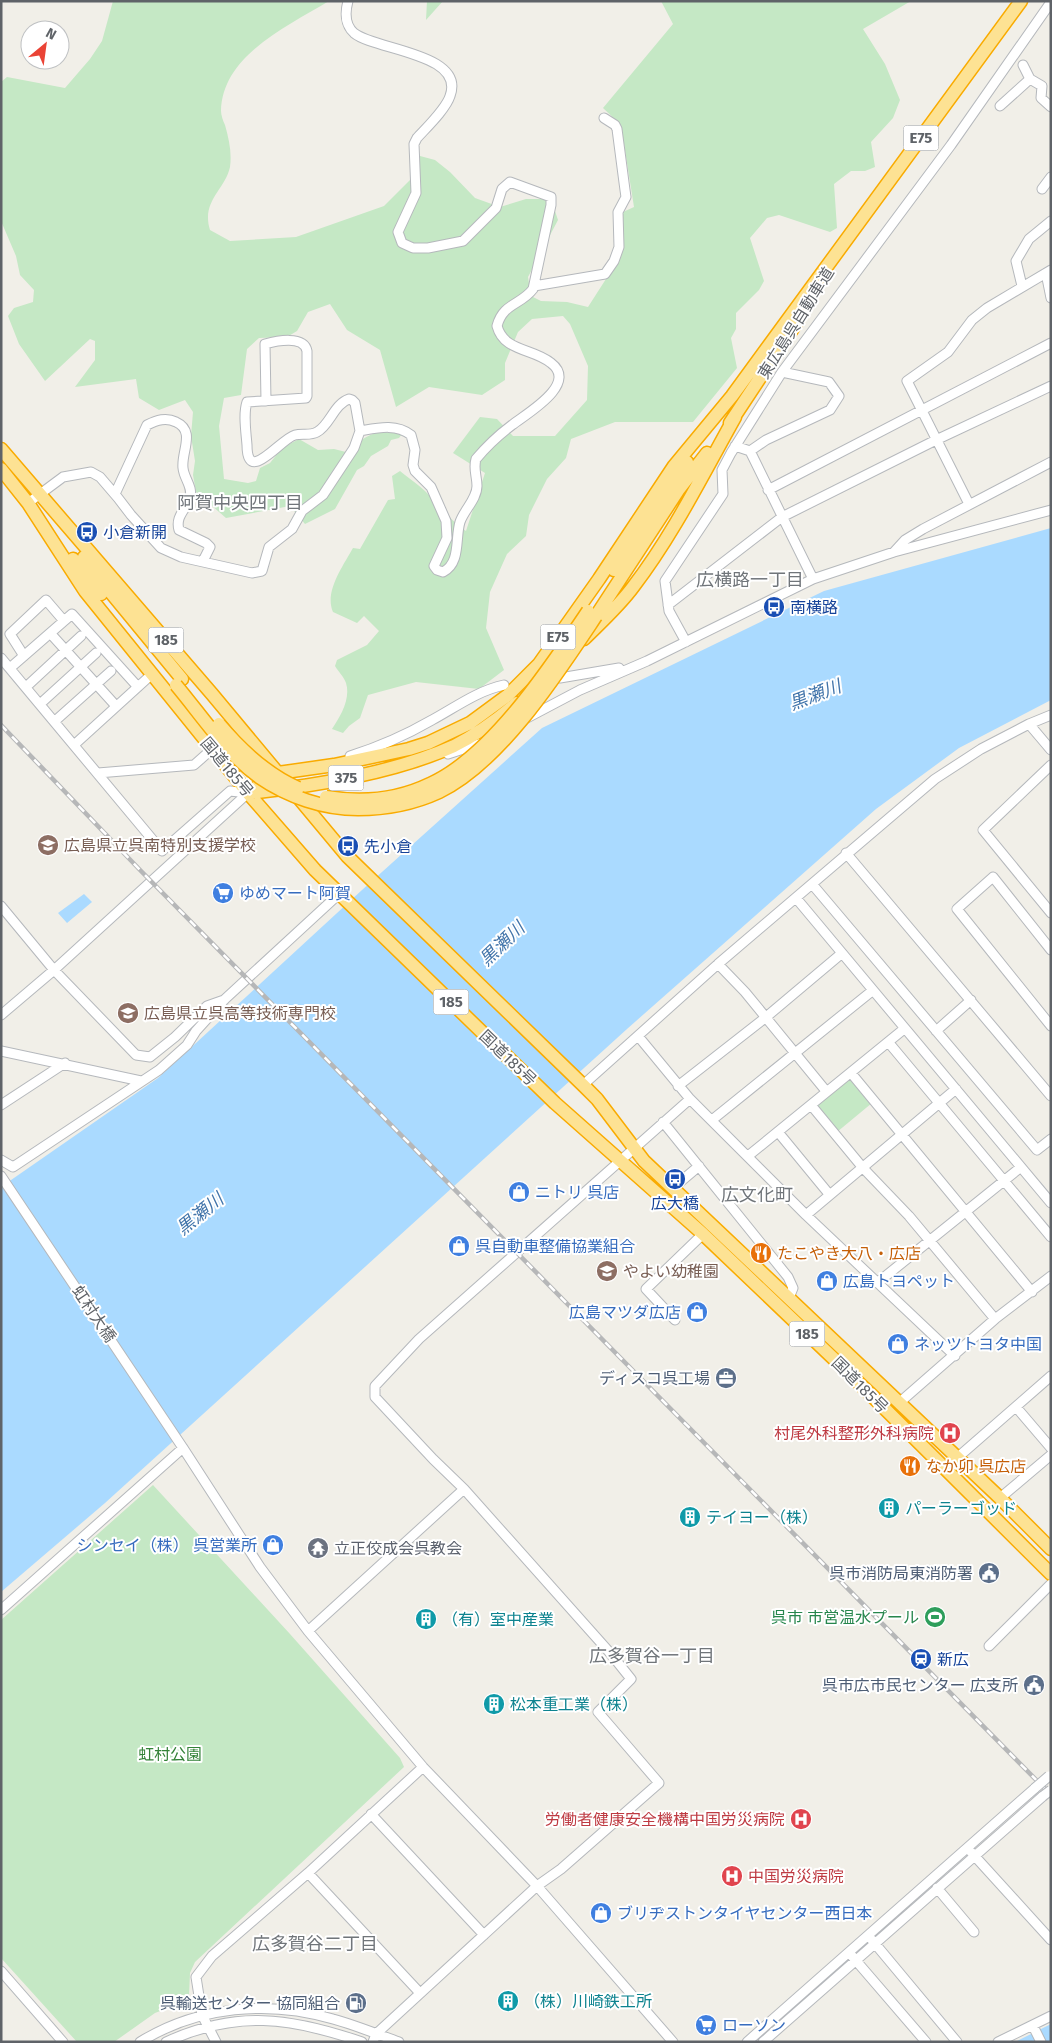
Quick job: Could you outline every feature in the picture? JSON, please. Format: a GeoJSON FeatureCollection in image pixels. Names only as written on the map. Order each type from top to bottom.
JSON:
{"type":"FeatureCollection","features":[{"type":"Feature","properties":{"kind":"highway","name":"東広島呉自動車道"},"geometry":{"type":"LineString","coordinates":[[732,396],[1021,1]]}},
{"type":"Feature","properties":{"kind":"highway","name":"東広島呉自動車道"},"geometry":{"type":"LineString","coordinates":[[735,417],[856,228]]}},
{"type":"Feature","properties":{"kind":"highway"},"geometry":{"type":"LineString","coordinates":[[38,494],[224,744],[249,769],[273,786],[308,801],[345,809],[381,809],[402,805],[439,792],[474,769],[491,753],[535,703],[732,396]]}},
{"type":"Feature","properties":{"kind":"highway","name":"E75"},"geometry":{"type":"LineString","coordinates":[[304,769],[409,749],[428,743],[470,723],[508,695],[539,664],[588,595],[674,466],[732,396]]}},
{"type":"Feature","properties":{"kind":"highway"},"geometry":{"type":"LineString","coordinates":[[592,613],[679,489],[735,417]]}},
{"type":"Feature","properties":{"kind":"highway","name":"E75"},"geometry":{"type":"LineString","coordinates":[[401,765],[456,745],[507,712],[555,670],[607,616],[646,569],[690,497],[735,417]]}},
{"type":"Feature","properties":{"kind":"highway","name":"国道185号"},"geometry":{"type":"LineString","coordinates":[[1,449],[278,772],[331,838],[362,872],[581,1083],[596,1099],[633,1148],[673,1188],[1000,1498],[1051,1549]]}},
{"type":"Feature","properties":{"kind":"highway","name":"国道185号"},"geometry":{"type":"LineString","coordinates":[[1,469],[28,504],[85,591],[248,793],[315,870],[555,1103],[703,1234],[855,1380],[1051,1574]]}},
{"type":"Feature","properties":{"kind":"highway"},"geometry":{"type":"LineString","coordinates":[[28,504],[179,682]]}},
{"type":"Feature","properties":{"kind":"highway","name":"375"},"geometry":{"type":"LineString","coordinates":[[248,793],[291,788],[401,765]]}},
{"type":"Feature","properties":{"kind":"highway","name":"375"},"geometry":{"type":"LineString","coordinates":[[248,793],[278,772],[304,769]]}},
{"type":"Feature","properties":{"kind":"street"},"geometry":{"type":"LineString","coordinates":[[348,1],[346,12],[348,24],[355,34],[425,58],[440,68],[450,78],[452,90],[448,100],[414,144],[416,193],[398,232],[402,243],[413,248],[428,248],[463,241],[496,208],[504,186],[510,182],[551,197],[551,205],[534,286],[528,295],[505,309],[497,326],[499,334],[507,343],[542,357],[554,365],[558,378],[553,392],[538,408],[512,425],[476,459],[474,466],[478,488],[460,523],[456,554],[448,569],[440,571],[434,566],[447,538],[446,520],[431,487],[414,470],[415,450],[411,435],[402,429],[390,427],[360,431]]}},
{"type":"Feature","properties":{"kind":"street"},"geometry":{"type":"LineString","coordinates":[[686,642],[672,620],[665,581],[723,494],[722,470],[735,446],[782,372],[951,145],[1051,2]]}},
{"type":"Feature","properties":{"kind":"street"},"geometry":{"type":"LineString","coordinates":[[1023,65],[1030,78],[1042,86],[1041,98],[1051,107]]}},
{"type":"Feature","properties":{"kind":"street"},"geometry":{"type":"LineString","coordinates":[[1000,106],[1030,78]]}},
{"type":"Feature","properties":{"kind":"street"},"geometry":{"type":"LineString","coordinates":[[534,286],[605,274],[617,254],[620,242],[618,212],[626,197],[615,125],[604,118]]}},
{"type":"Feature","properties":{"kind":"street"},"geometry":{"type":"LineString","coordinates":[[1042,189],[1051,177]]}},
{"type":"Feature","properties":{"kind":"street"},"geometry":{"type":"LineString","coordinates":[[1022,286],[1016,261],[1029,239],[1051,220]]}},
{"type":"Feature","properties":{"kind":"street"},"geometry":{"type":"LineString","coordinates":[[969,504],[906,381],[948,352],[972,320],[987,308],[1048,271],[1051,298]]}},
{"type":"Feature","properties":{"kind":"street"},"geometry":{"type":"LineString","coordinates":[[28,504],[38,494],[63,476],[91,472],[100,477],[161,548],[181,557],[252,573],[262,571],[269,547],[292,529],[302,511],[323,495],[354,448],[360,431],[355,403],[349,399],[340,406],[318,432],[295,434],[284,440],[265,459],[258,462],[253,461],[249,457],[247,449],[247,402],[266,401],[308,396],[307,351],[302,343],[286,341],[265,344],[266,401]]}},
{"type":"Feature","properties":{"kind":"street"},"geometry":{"type":"LineString","coordinates":[[768,490],[1051,343]]}},
{"type":"Feature","properties":{"kind":"street"},"geometry":{"type":"LineString","coordinates":[[750,451],[766,440],[830,410],[839,396],[829,382],[782,372]]}},
{"type":"Feature","properties":{"kind":"street"},"geometry":{"type":"LineString","coordinates":[[668,604],[782,517],[936,440],[1051,386]]}},
{"type":"Feature","properties":{"kind":"street"},"geometry":{"type":"LineString","coordinates":[[115,494],[147,425],[164,419],[181,424],[186,432],[183,470],[190,488],[190,497],[177,524],[179,530],[206,543],[210,547],[203,561]]}},
{"type":"Feature","properties":{"kind":"street"},"geometry":{"type":"LineString","coordinates":[[735,446],[750,451],[814,580]]}},
{"type":"Feature","properties":{"kind":"street"},"geometry":{"type":"LineString","coordinates":[[894,552],[905,540],[969,504],[1051,462]]}},
{"type":"Feature","properties":{"kind":"street"},"geometry":{"type":"LineString","coordinates":[[401,765],[435,758],[500,736],[541,709],[647,661],[814,580],[894,552],[1051,510]]}},
{"type":"Feature","properties":{"kind":"street"},"geometry":{"type":"LineString","coordinates":[[24,656],[10,634],[46,600],[64,621]]}},
{"type":"Feature","properties":{"kind":"street"},"geometry":{"type":"LineString","coordinates":[[10,668],[72,614],[138,687]]}},
{"type":"Feature","properties":{"kind":"street"},"geometry":{"type":"LineString","coordinates":[[50,634],[116,706]]}},
{"type":"Feature","properties":{"kind":"street"},"geometry":{"type":"LineString","coordinates":[[26,687],[81,636]]}},
{"type":"Feature","properties":{"kind":"street"},"geometry":{"type":"LineString","coordinates":[[40,704],[96,653]]}},
{"type":"Feature","properties":{"kind":"street"},"geometry":{"type":"LineString","coordinates":[[1,658],[162,851],[230,791],[248,793]]}},
{"type":"Feature","properties":{"kind":"street"},"geometry":{"type":"LineString","coordinates":[[560,678],[605,671],[647,661]]}},
{"type":"Feature","properties":{"kind":"street"},"geometry":{"type":"LineString","coordinates":[[55,721],[111,671]]}},
{"type":"Feature","properties":{"kind":"street"},"geometry":{"type":"LineString","coordinates":[[74,745],[151,675]]}},
{"type":"Feature","properties":{"kind":"street"},"geometry":{"type":"LineString","coordinates":[[304,769],[356,755],[390,741],[416,729],[481,692],[504,685]]}},
{"type":"Feature","properties":{"kind":"street"},"geometry":{"type":"LineString","coordinates":[[581,1083],[638,1036],[846,853],[935,779],[981,749],[1029,724],[1051,715]]}},
{"type":"Feature","properties":{"kind":"street"},"geometry":{"type":"LineString","coordinates":[[1029,724],[1051,750]]}},
{"type":"Feature","properties":{"kind":"street"},"geometry":{"type":"LineString","coordinates":[[98,772],[194,765],[212,749]]}},
{"type":"Feature","properties":{"kind":"street"},"geometry":{"type":"LineString","coordinates":[[1051,765],[983,830],[1051,913]]}},
{"type":"Feature","properties":{"kind":"street"},"geometry":{"type":"LineString","coordinates":[[1,1015],[54,970],[248,793]]}},
{"type":"Feature","properties":{"kind":"street"},"geometry":{"type":"LineString","coordinates":[[846,853],[1051,1096]]}},
{"type":"Feature","properties":{"kind":"street"},"geometry":{"type":"LineString","coordinates":[[1051,950],[993,877],[957,909],[1051,1026]]}},
{"type":"Feature","properties":{"kind":"street"},"geometry":{"type":"LineString","coordinates":[[812,884],[1037,1150],[1051,1139]]}},
{"type":"Feature","properties":{"kind":"street"},"geometry":{"type":"LineString","coordinates":[[1,1160],[7,1174],[159,1070],[187,1045],[196,1031],[225,999],[343,897]]}},
{"type":"Feature","properties":{"kind":"street"},"geometry":{"type":"LineString","coordinates":[[796,898],[1051,1203]]}},
{"type":"Feature","properties":{"kind":"street"},"geometry":{"type":"LineString","coordinates":[[1,906],[54,970],[136,1055],[150,1057],[175,1037],[207,1006],[225,999]]}},
{"type":"Feature","properties":{"kind":"street"},"geometry":{"type":"LineString","coordinates":[[678,1086],[765,1018],[841,954]]}},
{"type":"Feature","properties":{"kind":"street"},"geometry":{"type":"LineString","coordinates":[[718,964],[826,1091]]}},
{"type":"Feature","properties":{"kind":"street"},"geometry":{"type":"LineString","coordinates":[[712,1120],[872,991]]}},
{"type":"Feature","properties":{"kind":"street"},"geometry":{"type":"LineString","coordinates":[[936,1031],[971,1000]]}},
{"type":"Feature","properties":{"kind":"street"},"geometry":{"type":"LineString","coordinates":[[748,1156],[904,1029]]}},
{"type":"Feature","properties":{"kind":"street"},"geometry":{"type":"LineString","coordinates":[[638,1036],[690,1099],[877,1283],[955,1356]]}},
{"type":"Feature","properties":{"kind":"street"},"geometry":{"type":"LineString","coordinates":[[889,1042],[1051,1237]]}},
{"type":"Feature","properties":{"kind":"street"},"geometry":{"type":"LineString","coordinates":[[1,1051],[65,1063],[141,1081]]}},
{"type":"Feature","properties":{"kind":"street"},"geometry":{"type":"LineString","coordinates":[[1,1104],[65,1063]]}},
{"type":"Feature","properties":{"kind":"street"},"geometry":{"type":"LineString","coordinates":[[851,1073],[901,1136],[1032,1292]]}},
{"type":"Feature","properties":{"kind":"street"},"geometry":{"type":"LineString","coordinates":[[806,1214],[956,1089]]}},
{"type":"Feature","properties":{"kind":"street"},"geometry":{"type":"LineString","coordinates":[[374,2038],[537,1886],[562,1869],[659,1784],[598,1712],[631,1679],[464,1489],[375,1397],[375,1386],[426,1333],[612,1166],[621,1161],[633,1148],[690,1099]]}},
{"type":"Feature","properties":{"kind":"street"},"geometry":{"type":"LineString","coordinates":[[811,1105],[863,1168],[909,1216],[995,1319]]}},
{"type":"Feature","properties":{"kind":"street"},"geometry":{"type":"LineString","coordinates":[[662,1122],[788,1277],[793,1288],[789,1298]]}},
{"type":"Feature","properties":{"kind":"street"},"geometry":{"type":"LineString","coordinates":[[778,1132],[829,1194]]}},
{"type":"Feature","properties":{"kind":"street"},"geometry":{"type":"LineString","coordinates":[[673,1188],[699,1166]]}},
{"type":"Feature","properties":{"kind":"street"},"geometry":{"type":"LineString","coordinates":[[877,1283],[1021,1167]]}},
{"type":"Feature","properties":{"kind":"street","name":"虹村大橋"},"geometry":{"type":"LineString","coordinates":[[7,1174],[260,1567],[308,1631],[423,1767],[537,1886],[673,2042]]}},
{"type":"Feature","properties":{"kind":"street"},"geometry":{"type":"LineString","coordinates":[[675,1320],[646,1289],[703,1234]]}},
{"type":"Feature","properties":{"kind":"street"},"geometry":{"type":"LineString","coordinates":[[1032,1292],[1038,1279],[1051,1269]]}},
{"type":"Feature","properties":{"kind":"street"},"geometry":{"type":"LineString","coordinates":[[899,1403],[955,1356],[995,1319],[1051,1276]]}},
{"type":"Feature","properties":{"kind":"street"},"geometry":{"type":"LineString","coordinates":[[945,1470],[1051,1376]]}},
{"type":"Feature","properties":{"kind":"street"},"geometry":{"type":"LineString","coordinates":[[1016,1407],[1051,1448]]}},
{"type":"Feature","properties":{"kind":"street"},"geometry":{"type":"LineString","coordinates":[[1,1610],[183,1448]]}},
{"type":"Feature","properties":{"kind":"street"},"geometry":{"type":"LineString","coordinates":[[1000,1498],[1051,1455]]}},
{"type":"Feature","properties":{"kind":"street"},"geometry":{"type":"LineString","coordinates":[[308,1631],[464,1489]]}},
{"type":"Feature","properties":{"kind":"street"},"geometry":{"type":"LineString","coordinates":[[989,1646],[1051,1584]]}},
{"type":"Feature","properties":{"kind":"street"},"geometry":{"type":"LineString","coordinates":[[216,2042],[206,2026],[202,2015],[196,1977],[231,1939],[308,1873],[423,1767]]}},
{"type":"Feature","properties":{"kind":"street"},"geometry":{"type":"LineString","coordinates":[[747,2042],[1050,1775]]}},
{"type":"Feature","properties":{"kind":"street"},"geometry":{"type":"LineString","coordinates":[[763,2042],[1051,1790]]}},
{"type":"Feature","properties":{"kind":"street"},"geometry":{"type":"LineString","coordinates":[[371,1814],[484,1935]]}},
{"type":"Feature","properties":{"kind":"street"},"geometry":{"type":"LineString","coordinates":[[968,1848],[1051,1940]]}},
{"type":"Feature","properties":{"kind":"street"},"geometry":{"type":"LineString","coordinates":[[308,1873],[420,1994]]}},
{"type":"Feature","properties":{"kind":"street"},"geometry":{"type":"LineString","coordinates":[[938,1888],[974,1932]]}},
{"type":"Feature","properties":{"kind":"street"},"geometry":{"type":"LineString","coordinates":[[903,1905],[910,1913]]}},
{"type":"Feature","properties":{"kind":"street"},"geometry":{"type":"LineString","coordinates":[[868,1936],[957,2042]]}},
{"type":"Feature","properties":{"kind":"street"},"geometry":{"type":"LineString","coordinates":[[849,1952],[926,2042]]}},
{"type":"Feature","properties":{"kind":"street"},"geometry":{"type":"LineString","coordinates":[[1,1971],[63,2042]]}},
{"type":"Feature","properties":{"kind":"street"},"geometry":{"type":"LineString","coordinates":[[140,2042],[172,2024],[202,2015],[258,2008],[289,2010],[333,2019],[374,2038],[399,2042]]}},
{"type":"Feature","properties":{"kind":"street"},"geometry":{"type":"LineString","coordinates":[[998,2042],[1051,2016]]}},
{"type":"Feature","properties":{"kind":"street"},"geometry":{"type":"LineString","coordinates":[[166,2042],[206,2026],[235,2021],[280,2020],[312,2026],[362,2042]]}},
{"type":"Feature","properties":{"kind":"street"},"geometry":{"type":"LineString","coordinates":[[1033,2026],[1041,2042]]}},
{"type":"Feature","properties":{"kind":"green space"},"geometry":{"type":"Polygon","coordinates":[[[113,1],[329,1],[260,44],[245,58],[233,74],[224,91],[221,111],[230,146],[230,167],[211,203],[208,220],[210,230],[230,241],[296,237],[384,206],[418,172],[420,156],[435,160],[450,172],[475,198],[500,207],[526,199],[543,199],[553,205],[558,220],[528,277],[531,296],[541,301],[567,302],[588,307],[622,254],[623,212],[634,207],[621,125],[603,108],[673,24],[661,1],[911,1],[863,29],[885,64],[900,100],[893,118],[871,142],[875,167],[865,171],[851,171],[834,184],[837,228],[830,232],[779,215],[767,218],[750,238],[764,281],[759,290],[736,313],[736,329],[731,338],[737,368],[693,422],[615,422],[571,439],[566,458],[547,479],[529,515],[526,536],[507,554],[490,592],[486,628],[504,670],[479,689],[416,682],[368,695],[360,718],[343,733],[332,729],[341,713],[347,695],[345,681],[335,666],[337,660],[367,645],[379,631],[364,616],[357,623],[333,612],[331,596],[336,579],[353,548],[360,549],[388,500],[395,499],[392,476],[400,471],[422,488],[466,531],[485,473],[453,453],[480,417],[497,419],[513,436],[555,436],[587,400],[588,366],[570,324],[563,316],[532,319],[518,332],[505,363],[505,380],[482,395],[429,387],[396,407],[380,350],[347,330],[330,304],[308,312],[297,331],[287,337],[259,338],[247,349],[241,395],[224,398],[219,426],[224,479],[248,483],[256,481],[260,468],[270,463],[282,448],[299,439],[318,450],[334,449],[346,452],[371,434],[392,432],[402,434],[399,438],[391,440],[388,446],[371,456],[364,466],[357,470],[335,509],[305,524],[290,506],[226,518],[196,492],[193,475],[195,461],[191,436],[193,412],[185,400],[159,410],[139,398],[136,379],[75,387],[95,360],[95,341],[90,339],[45,381],[19,344],[8,316],[14,308],[33,302],[34,290],[20,275],[16,256],[1,221],[1,82],[7,77],[65,88],[90,59],[102,41],[113,1]]]}},
{"type":"Feature","properties":{"kind":"green space"},"geometry":{"type":"Polygon","coordinates":[[[427,1],[443,1],[426,20],[427,1]]]}},
{"type":"Feature","properties":{"kind":"green space"},"geometry":{"type":"Polygon","coordinates":[[[848,1079],[852,1079],[872,1103],[837,1132],[817,1108],[817,1104],[848,1079]]]}},
{"type":"Feature","properties":{"kind":"green space","name":"虹村公園"},"geometry":{"type":"Polygon","coordinates":[[[153,1485],[290,1634],[400,1758],[404,1767],[195,1962],[190,1973],[189,1997],[176,2005],[155,2013],[114,2042],[77,2042],[1,1958],[1,1620],[153,1485]]]}},
{"type":"Feature","properties":{"kind":"water","name":"黒瀬川"},"geometry":{"type":"Polygon","coordinates":[[[1051,528],[1051,700],[959,748],[876,809],[627,1029],[105,1503],[1,1592],[1,1187],[158,1078],[362,890],[542,728],[824,591],[1051,528]]]}},
{"type":"Feature","properties":{"kind":"water"},"geometry":{"type":"Polygon","coordinates":[[[84,894],[92,902],[67,923],[58,913],[84,894]]]}},
{"type":"Feature","properties":{"kind":"water"},"geometry":{"type":"Polygon","coordinates":[[[1051,2024],[1051,2042],[1015,2042],[1051,2024]]]}},
{"type":"Feature","properties":{"kind":"railway"},"geometry":{"type":"LineString","coordinates":[[1,725],[141,871],[1051,1795]]}},
{"type":"Feature","properties":{"kind":"place","name":"小倉新開"},"geometry":{"type":"Point","coordinates":[87,532]}},
{"type":"Feature","properties":{"kind":"place","name":"南横路"},"geometry":{"type":"Point","coordinates":[774,607]}},
{"type":"Feature","properties":{"kind":"place","name":"広島県立呉南特別支援学校"},"geometry":{"type":"Point","coordinates":[48,845]}},
{"type":"Feature","properties":{"kind":"place","name":"先小倉"},"geometry":{"type":"Point","coordinates":[348,846]}},
{"type":"Feature","properties":{"kind":"place","name":"ゆめマート阿賀"},"geometry":{"type":"Point","coordinates":[223,893]}},
{"type":"Feature","properties":{"kind":"place","name":"広島県立呉高等技術専門校"},"geometry":{"type":"Point","coordinates":[128,1013]}},
{"type":"Feature","properties":{"kind":"place","name":"広大橋"},"geometry":{"type":"Point","coordinates":[675,1179]}},
{"type":"Feature","properties":{"kind":"place","name":"ニトリ 呉店"},"geometry":{"type":"Point","coordinates":[519,1192]}},
{"type":"Feature","properties":{"kind":"place","name":"呉自動車整備協業組合"},"geometry":{"type":"Point","coordinates":[459,1246]}},
{"type":"Feature","properties":{"kind":"place","name":"たこやき大八・広店"},"geometry":{"type":"Point","coordinates":[761,1253]}},
{"type":"Feature","properties":{"kind":"place","name":"やよい幼稚園"},"geometry":{"type":"Point","coordinates":[607,1271]}},
{"type":"Feature","properties":{"kind":"place","name":"広島トヨペット"},"geometry":{"type":"Point","coordinates":[827,1281]}},
{"type":"Feature","properties":{"kind":"place","name":"広島マツダ広店"},"geometry":{"type":"Point","coordinates":[697,1312]}},
{"type":"Feature","properties":{"kind":"place","name":"ネッツトヨタ中国"},"geometry":{"type":"Point","coordinates":[898,1344]}},
{"type":"Feature","properties":{"kind":"place","name":"ディスコ呉工場"},"geometry":{"type":"Point","coordinates":[726,1378]}},
{"type":"Feature","properties":{"kind":"place","name":"村尾外科整形外科病院"},"geometry":{"type":"Point","coordinates":[950,1433]}},
{"type":"Feature","properties":{"kind":"place","name":"なか卯 呉広店"},"geometry":{"type":"Point","coordinates":[910,1466]}},
{"type":"Feature","properties":{"kind":"place","name":"パーラーゴッド"},"geometry":{"type":"Point","coordinates":[889,1508]}},
{"type":"Feature","properties":{"kind":"place","name":"テイヨー（株）"},"geometry":{"type":"Point","coordinates":[690,1517]}},
{"type":"Feature","properties":{"kind":"place","name":"シンセイ（株） 呉営業所"},"geometry":{"type":"Point","coordinates":[273,1545]}},
{"type":"Feature","properties":{"kind":"place","name":"立正佼成会呉教会"},"geometry":{"type":"Point","coordinates":[318,1548]}},
{"type":"Feature","properties":{"kind":"place","name":"呉市消防局東消防署"},"geometry":{"type":"Point","coordinates":[989,1573]}},
{"type":"Feature","properties":{"kind":"place","name":"呉市 市営温水プール"},"geometry":{"type":"Point","coordinates":[935,1617]}},
{"type":"Feature","properties":{"kind":"place","name":"（有）室中産業"},"geometry":{"type":"Point","coordinates":[426,1619]}},
{"type":"Feature","properties":{"kind":"place","name":"新広"},"geometry":{"type":"Point","coordinates":[921,1659]}},
{"type":"Feature","properties":{"kind":"place","name":"呉市広市民センター 広支所"},"geometry":{"type":"Point","coordinates":[1034,1685]}},
{"type":"Feature","properties":{"kind":"place","name":"松本重工業（株）"},"geometry":{"type":"Point","coordinates":[494,1704]}},
{"type":"Feature","properties":{"kind":"place","name":"労働者健康安全機構中国労災病院"},"geometry":{"type":"Point","coordinates":[801,1819]}},
{"type":"Feature","properties":{"kind":"place","name":"中国労災病院"},"geometry":{"type":"Point","coordinates":[732,1876]}},
{"type":"Feature","properties":{"kind":"place","name":"ブリヂストンタイヤセンター西日本"},"geometry":{"type":"Point","coordinates":[601,1913]}},
{"type":"Feature","properties":{"kind":"place","name":"（株）川崎鉄工所"},"geometry":{"type":"Point","coordinates":[508,2001]}},
{"type":"Feature","properties":{"kind":"place","name":"呉輸送センター 協同組合"},"geometry":{"type":"Point","coordinates":[356,2003]}},
{"type":"Feature","properties":{"kind":"place","name":"ローソン"},"geometry":{"type":"Point","coordinates":[706,2025]}},
{"type":"Feature","properties":{"kind":"district","name":"阿賀中央四丁目"},"geometry":{"type":"Point","coordinates":[240,503]}},
{"type":"Feature","properties":{"kind":"district","name":"広横路一丁目"},"geometry":{"type":"Point","coordinates":[750,580]}},
{"type":"Feature","properties":{"kind":"district","name":"広文化町"},"geometry":{"type":"Point","coordinates":[757,1195]}},
{"type":"Feature","properties":{"kind":"district","name":"広多賀谷一丁目"},"geometry":{"type":"Point","coordinates":[652,1656]}},
{"type":"Feature","properties":{"kind":"district","name":"広多賀谷二丁目"},"geometry":{"type":"Point","coordinates":[315,1944]}}]}
